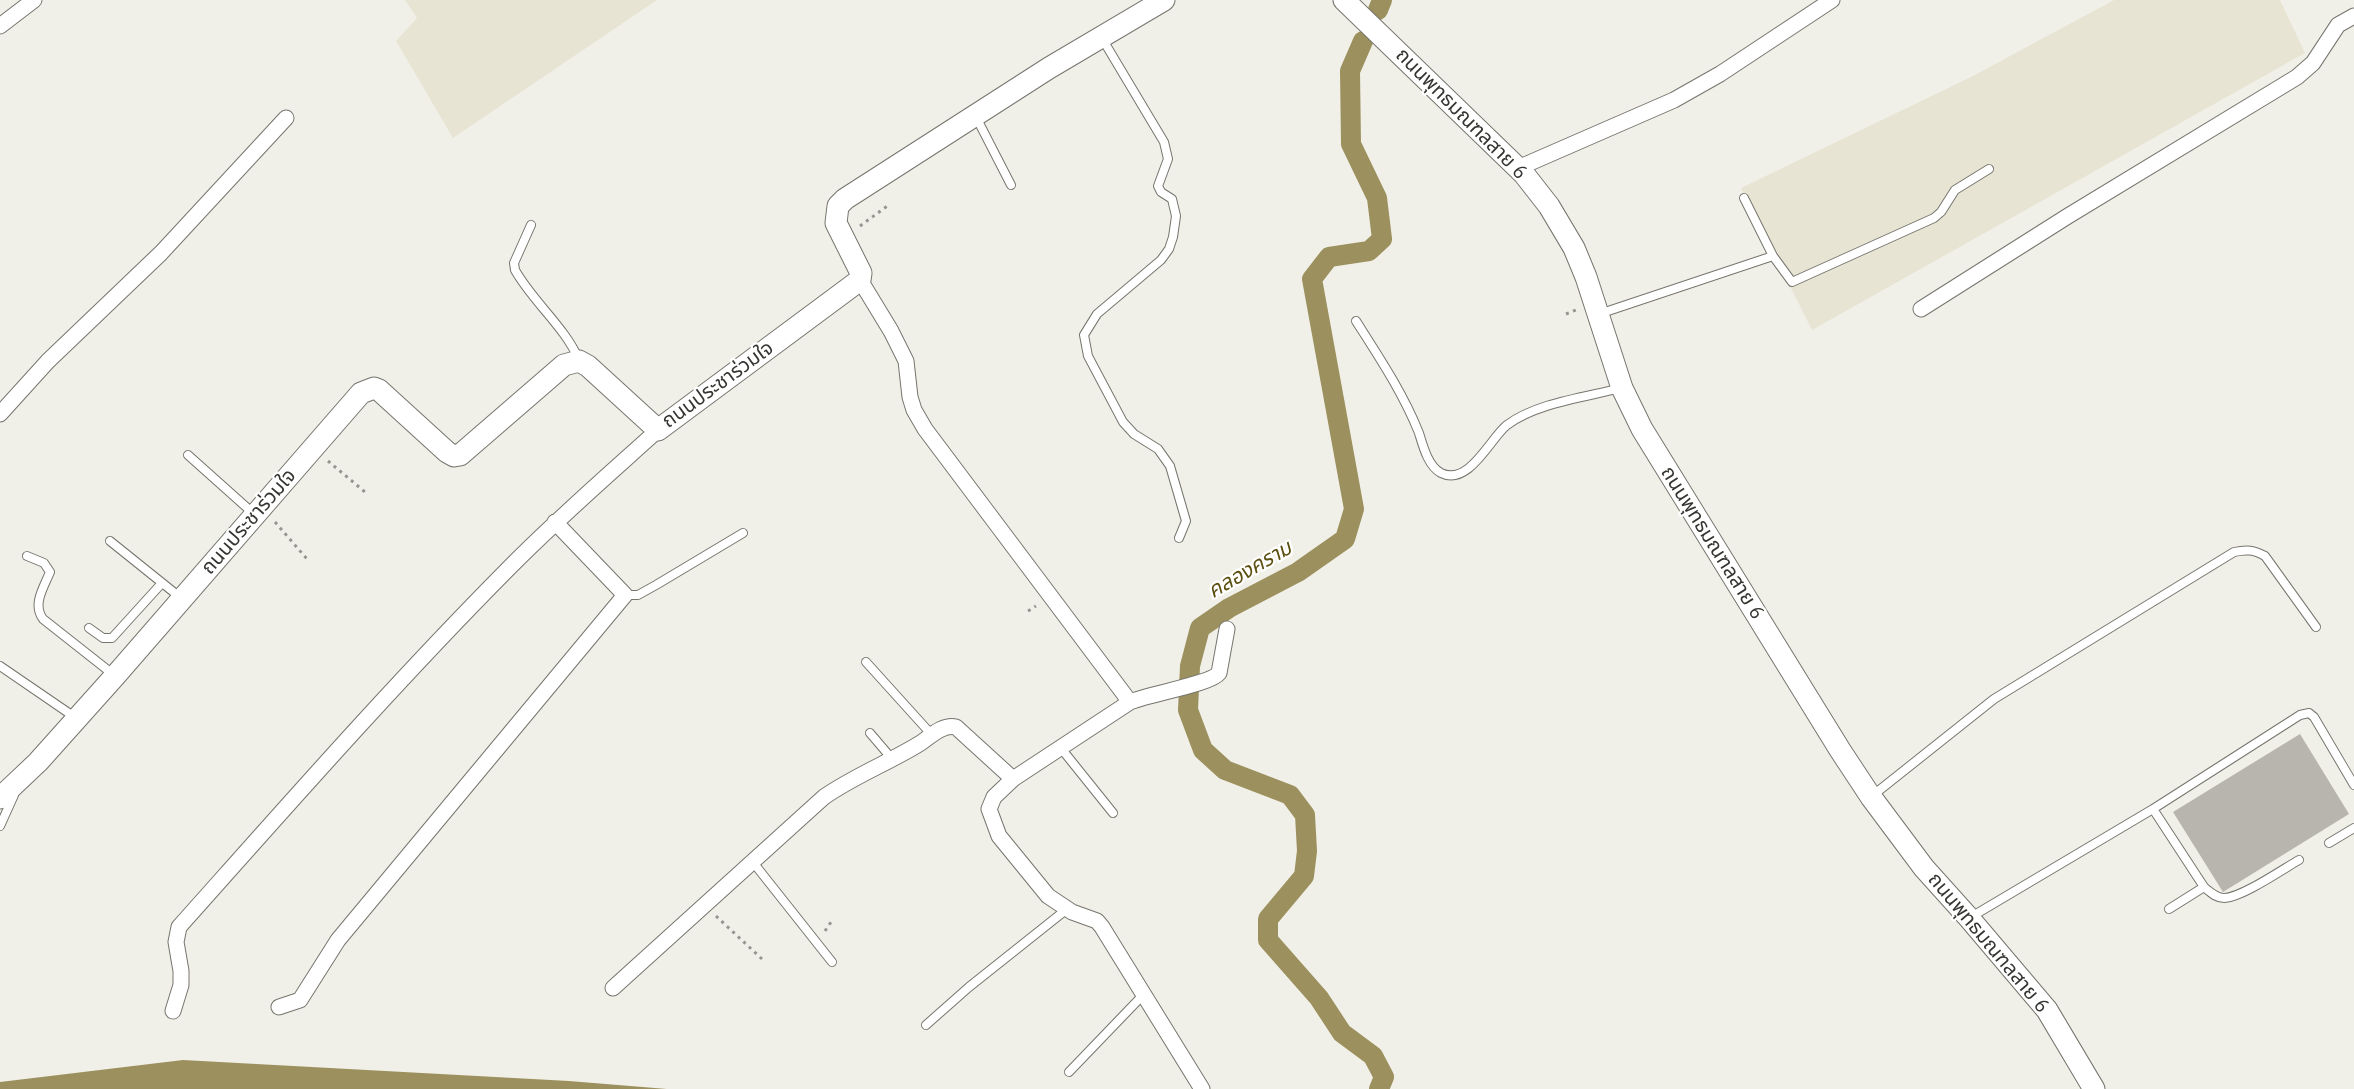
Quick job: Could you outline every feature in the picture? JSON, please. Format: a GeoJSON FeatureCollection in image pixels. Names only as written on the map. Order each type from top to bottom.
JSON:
{"type":"FeatureCollection","features":[{"type":"Feature","properties":{"kind":"street"},"geometry":{"type":"LineString","coordinates":[[0,26],[34,0]]}},
{"type":"Feature","properties":{"kind":"street"},"geometry":{"type":"LineString","coordinates":[[1130,702],[925,429],[914,410],[910,397],[906,361],[860,280],[861,273],[836,222],[836,213],[838,206],[845,199],[1050,68],[1164,0]]}},
{"type":"Feature","properties":{"kind":"street","name":"ถนนพุทธมณฑลสาย 6"},"geometry":{"type":"LineString","coordinates":[[1344,0],[1518,168],[1549,206],[1574,248],[1586,277],[1622,388],[1642,429],[1871,797],[1924,868],[1970,918],[2047,1010],[2094,1089]]}},
{"type":"Feature","properties":{"kind":"street"},"geometry":{"type":"LineString","coordinates":[[1518,168],[1674,100],[1720,74],[1832,0]]}},
{"type":"Feature","properties":{"kind":"street"},"geometry":{"type":"LineString","coordinates":[[1921,309],[2297,76],[2313,63],[2338,25],[2354,16]]}},
{"type":"Feature","properties":{"kind":"street"},"geometry":{"type":"LineString","coordinates":[[0,414],[48,362],[161,252],[286,118]]}},
{"type":"Feature","properties":{"kind":"street","name":"ถนนประชาร่วมใจ"},"geometry":{"type":"LineString","coordinates":[[0,798],[23,777],[115,676],[361,393],[374,388],[447,452],[453,456],[460,455],[564,365],[579,361],[588,366],[658,430],[860,280]]}},
{"type":"Feature","properties":{"kind":"street"},"geometry":{"type":"LineString","coordinates":[[172,1011],[181,985],[182,970],[176,942],[179,927],[394,687],[555,522],[658,430]]}},
{"type":"Feature","properties":{"kind":"street"},"geometry":{"type":"LineString","coordinates":[[279,1007],[300,1000],[338,940],[625,595],[555,522]]}},
{"type":"Feature","properties":{"kind":"street"},"geometry":{"type":"LineString","coordinates":[[1202,1089],[1102,927],[1097,921],[1067,909],[1048,896],[1008,848],[992,821],[989,809],[994,797],[1012,778],[1130,702],[1150,694],[1202,682],[1216,676],[1219,673],[1227,630]]}},
{"type":"Feature","properties":{"kind":"street"},"geometry":{"type":"LineString","coordinates":[[613,988],[824,797],[840,786],[892,760],[945,727],[956,727],[1012,778]]}},
{"type":"Feature","properties":{"kind":"lane"},"geometry":{"type":"LineString","coordinates":[[1102,38],[1164,142],[1168,159],[1158,186],[1161,192],[1172,199],[1176,216],[1170,249],[1161,260],[1097,314],[1084,335],[1088,356],[1123,422],[1134,434],[1158,449],[1170,466],[1186,521],[1179,538]]}},
{"type":"Feature","properties":{"kind":"lane"},"geometry":{"type":"LineString","coordinates":[[976,116],[1011,185]]}},
{"type":"Feature","properties":{"kind":"lane"},"geometry":{"type":"LineString","coordinates":[[1744,198],[1773,256],[1786,277],[1792,282],[1934,218],[1941,212],[1955,190],[1989,169]]}},
{"type":"Feature","properties":{"kind":"lane"},"geometry":{"type":"LineString","coordinates":[[531,225],[514,263],[515,270],[542,309],[568,338],[579,361]]}},
{"type":"Feature","properties":{"kind":"lane"},"geometry":{"type":"LineString","coordinates":[[1597,314],[1773,256]]}},
{"type":"Feature","properties":{"kind":"lane"},"geometry":{"type":"LineString","coordinates":[[1356,321],[1396,386],[1434,466],[1450,475],[1478,461],[1498,433],[1508,424],[1529,412],[1622,388]]}},
{"type":"Feature","properties":{"kind":"lane"},"geometry":{"type":"LineString","coordinates":[[188,455],[259,511]]}},
{"type":"Feature","properties":{"kind":"lane"},"geometry":{"type":"LineString","coordinates":[[625,595],[638,595],[744,533]]}},
{"type":"Feature","properties":{"kind":"lane"},"geometry":{"type":"LineString","coordinates":[[110,541],[183,599]]}},
{"type":"Feature","properties":{"kind":"lane"},"geometry":{"type":"LineString","coordinates":[[1871,797],[1994,699],[2234,552],[2246,549],[2255,550],[2265,556],[2316,627]]}},
{"type":"Feature","properties":{"kind":"lane"},"geometry":{"type":"LineString","coordinates":[[27,556],[44,563],[50,572],[38,602],[38,612],[43,619],[115,676]]}},
{"type":"Feature","properties":{"kind":"lane"},"geometry":{"type":"LineString","coordinates":[[89,628],[103,638],[112,638],[162,582]]}},
{"type":"Feature","properties":{"kind":"lane"},"geometry":{"type":"LineString","coordinates":[[866,662],[932,735]]}},
{"type":"Feature","properties":{"kind":"lane"},"geometry":{"type":"LineString","coordinates":[[0,666],[77,718]]}},
{"type":"Feature","properties":{"kind":"lane"},"geometry":{"type":"LineString","coordinates":[[1970,918],[2153,808],[2300,715],[2309,713],[2314,717],[2354,785]]}},
{"type":"Feature","properties":{"kind":"lane"},"geometry":{"type":"LineString","coordinates":[[870,733],[892,760]]}},
{"type":"Feature","properties":{"kind":"lane"},"geometry":{"type":"LineString","coordinates":[[1060,747],[1113,813]]}},
{"type":"Feature","properties":{"kind":"lane"},"geometry":{"type":"LineString","coordinates":[[0,826],[23,777]]}},
{"type":"Feature","properties":{"kind":"lane"},"geometry":{"type":"LineString","coordinates":[[2153,808],[2204,887],[2214,896],[2224,898],[2239,894],[2299,860]]}},
{"type":"Feature","properties":{"kind":"lane"},"geometry":{"type":"LineString","coordinates":[[2329,843],[2354,828]]}},
{"type":"Feature","properties":{"kind":"lane"},"geometry":{"type":"LineString","coordinates":[[752,861],[832,962]]}},
{"type":"Feature","properties":{"kind":"lane"},"geometry":{"type":"LineString","coordinates":[[2169,909],[2204,887]]}},
{"type":"Feature","properties":{"kind":"lane"},"geometry":{"type":"LineString","coordinates":[[926,1025],[969,987],[1067,909]]}},
{"type":"Feature","properties":{"kind":"lane"},"geometry":{"type":"LineString","coordinates":[[1069,1072],[1144,994]]}},
{"type":"Feature","properties":{"kind":"path"},"geometry":{"type":"LineString","coordinates":[[844,238],[890,204]]}},
{"type":"Feature","properties":{"kind":"path"},"geometry":{"type":"LineString","coordinates":[[312,449],[365,492]]}},
{"type":"Feature","properties":{"kind":"path"},"geometry":{"type":"LineString","coordinates":[[259,511],[307,559]]}},
{"type":"Feature","properties":{"kind":"path"},"geometry":{"type":"LineString","coordinates":[[704,905],[762,959]]}},
{"type":"Feature","properties":{"kind":"shaded area"},"geometry":{"type":"Polygon","coordinates":[[[405,0],[657,0],[453,138],[396,41],[417,18],[405,0]]]}},
{"type":"Feature","properties":{"kind":"shaded area"},"geometry":{"type":"Polygon","coordinates":[[[2114,0],[2280,0],[2305,53],[1812,330],[1741,188],[1971,77],[2114,0]]]}},
{"type":"Feature","properties":{"kind":"shaded area"},"geometry":{"type":"Polygon","coordinates":[[[183,1060],[569,1081],[667,1089],[0,1089],[0,1082],[183,1060]]]}},
{"type":"Feature","properties":{"kind":"building"},"geometry":{"type":"Polygon","coordinates":[[[2300,734],[2349,814],[2223,892],[2173,812],[2300,734]]]}},
{"type":"Feature","properties":{"kind":"waterway","name":"คลองคราม"},"geometry":{"type":"LineString","coordinates":[[1378,10],[1382,0]]}},
{"type":"Feature","properties":{"kind":"waterway","name":"คลองคราม"},"geometry":{"type":"LineString","coordinates":[[1363,41],[1350,71],[1351,144],[1377,198],[1382,239],[1369,251],[1329,257],[1312,279],[1354,509],[1345,539],[1298,572],[1229,608],[1200,628],[1190,666],[1188,710],[1203,750],[1225,770],[1290,795],[1305,815],[1307,851],[1304,876],[1268,919],[1268,940],[1319,998],[1342,1033],[1373,1056],[1384,1077],[1379,1089]]}}]}
